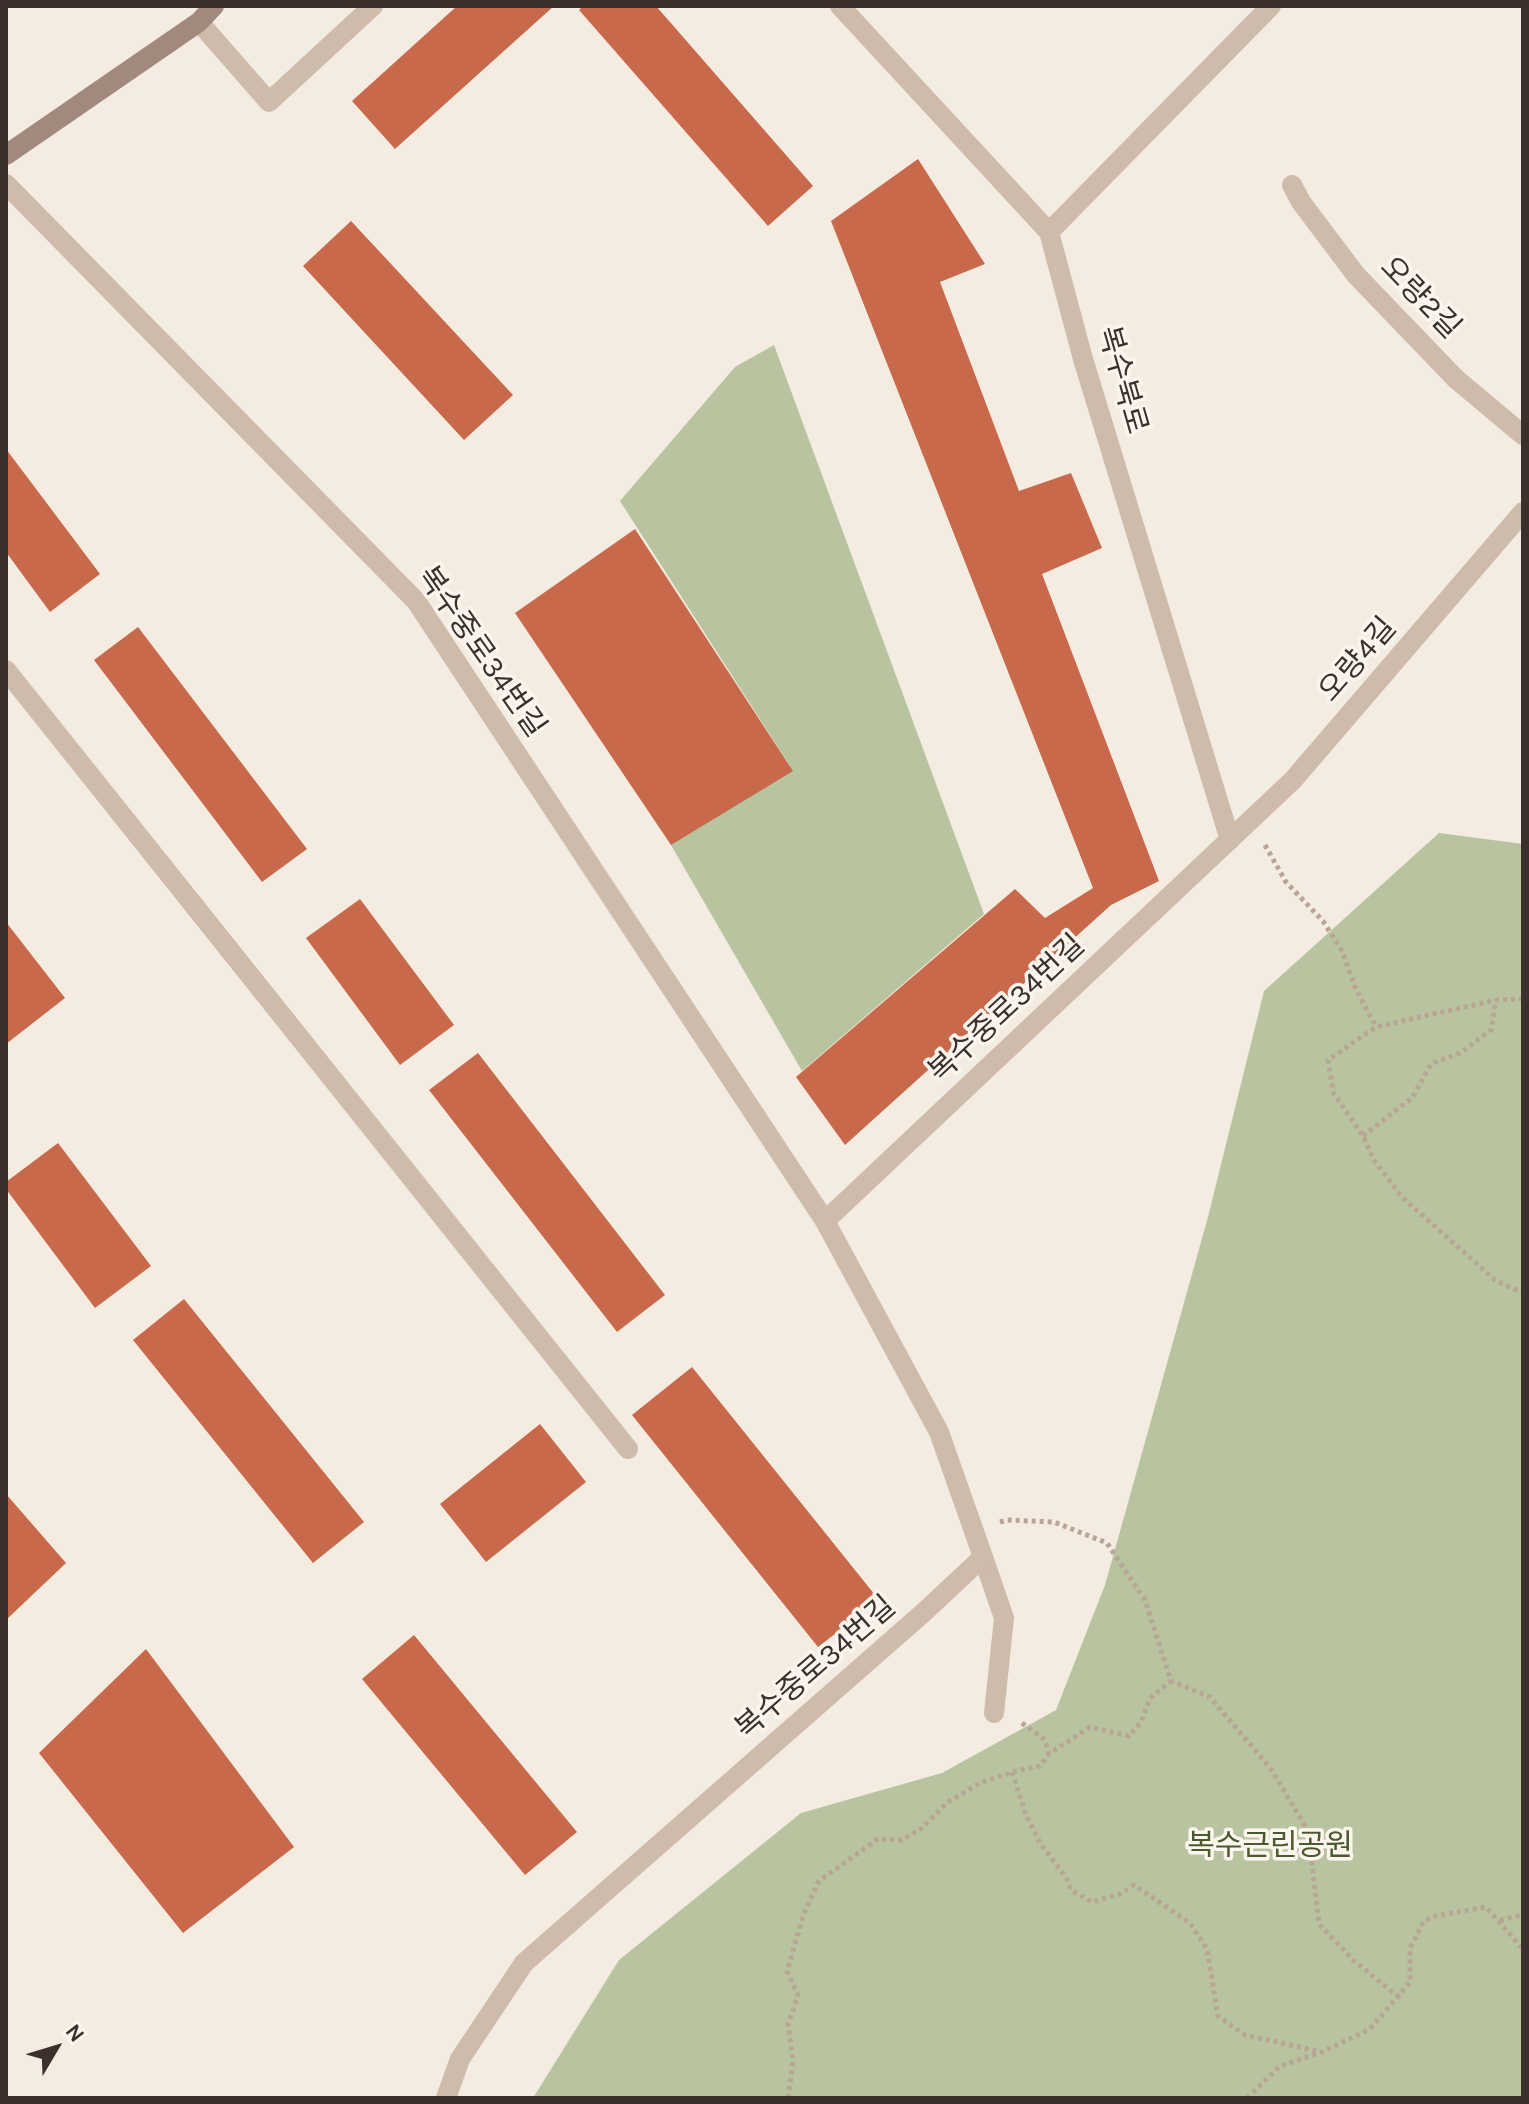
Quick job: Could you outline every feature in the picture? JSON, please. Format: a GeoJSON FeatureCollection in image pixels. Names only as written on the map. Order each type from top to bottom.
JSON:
{"type":"FeatureCollection","features":[{"type":"Feature","properties":{"kind":"street"},"geometry":{"type":"LineString","coordinates":[[6,155],[199,22],[214,6]]}},
{"type":"Feature","properties":{"kind":"street"},"geometry":{"type":"LineString","coordinates":[[199,22],[269,102],[373,6]]}},
{"type":"Feature","properties":{"kind":"street","name":"복수북로"},"geometry":{"type":"LineString","coordinates":[[840,6],[1049,232],[1083,359],[1230,840]]}},
{"type":"Feature","properties":{"kind":"street"},"geometry":{"type":"LineString","coordinates":[[1049,232],[1271,6]]}},
{"type":"Feature","properties":{"kind":"street","name":"복수중로34번길"},"geometry":{"type":"LineString","coordinates":[[6,184],[416,601],[825,1221],[939,1432],[983,1557],[524,1963],[460,2059],[446,2098]]}},
{"type":"Feature","properties":{"kind":"street","name":"오량2길"},"geometry":{"type":"LineString","coordinates":[[1292,185],[1301,202],[1356,275],[1456,379],[1523,435]]}},
{"type":"Feature","properties":{"kind":"street","name":"오량4길"},"geometry":{"type":"LineString","coordinates":[[1230,840],[1293,780],[1523,512]]}},
{"type":"Feature","properties":{"kind":"street"},"geometry":{"type":"LineString","coordinates":[[6,670],[628,1449]]}},
{"type":"Feature","properties":{"kind":"street","name":"복수중로34번길"},"geometry":{"type":"LineString","coordinates":[[825,1221],[1230,840]]}},
{"type":"Feature","properties":{"kind":"street"},"geometry":{"type":"LineString","coordinates":[[983,1557],[1004,1618],[994,1713]]}},
{"type":"Feature","properties":{"kind":"path"},"geometry":{"type":"LineString","coordinates":[[1251,819],[1286,882],[1323,921],[1342,951],[1355,987],[1376,1027]]}},
{"type":"Feature","properties":{"kind":"path"},"geometry":{"type":"LineString","coordinates":[[1523,999],[1496,1000],[1376,1027],[1328,1060],[1334,1094],[1363,1136],[1374,1160],[1402,1197],[1496,1281],[1523,1293]]}},
{"type":"Feature","properties":{"kind":"path"},"geometry":{"type":"LineString","coordinates":[[1363,1136],[1412,1098],[1431,1064],[1460,1053],[1491,1030],[1496,1000]]}},
{"type":"Feature","properties":{"kind":"path"},"geometry":{"type":"LineString","coordinates":[[973,1529],[1007,1520],[1054,1522],[1107,1543],[1145,1600],[1171,1681],[1210,1697],[1271,1769],[1308,1831],[1319,1924],[1354,1961],[1399,1997]]}},
{"type":"Feature","properties":{"kind":"path"},"geometry":{"type":"LineString","coordinates":[[788,2098],[793,2061],[788,2024],[798,1996],[787,1971],[804,1913],[819,1881],[878,1839],[902,1840],[922,1828],[948,1802],[980,1783],[1040,1766],[1049,1754],[1090,1727],[1129,1736],[1141,1722],[1150,1698],[1171,1681]]}},
{"type":"Feature","properties":{"kind":"path"},"geometry":{"type":"LineString","coordinates":[[1012,1772],[1026,1815],[1040,1843],[1067,1879],[1071,1890],[1092,1902],[1120,1894],[1134,1885],[1190,1923],[1207,1949],[1218,2016],[1245,2035],[1322,2052]]}},
{"type":"Feature","properties":{"kind":"path"},"geometry":{"type":"LineString","coordinates":[[1247,2098],[1280,2066],[1322,2052],[1370,2029],[1410,1982],[1410,1948],[1424,1921],[1435,1916],[1486,1907],[1523,1949]]}},
{"type":"Feature","properties":{"kind":"path"},"geometry":{"type":"LineString","coordinates":[[1500,1920],[1523,1915]]}},
{"type":"Feature","properties":{"kind":"green space"},"geometry":{"type":"Polygon","coordinates":[[[774,345],[984,914],[802,1071],[671,845],[790,766],[620,501],[735,367],[774,345]]]}},
{"type":"Feature","properties":{"kind":"green space","name":"복수근린공원"},"geometry":{"type":"Polygon","coordinates":[[[1439,833],[1523,844],[1523,2098],[533,2098],[619,1960],[801,1813],[942,1773],[1056,1710],[1105,1585],[1208,1217],[1264,991],[1439,833]]]}},
{"type":"Feature","properties":{"kind":"building"},"geometry":{"type":"Polygon","coordinates":[[[457,6],[554,6],[395,149],[352,101],[457,6]]]}},
{"type":"Feature","properties":{"kind":"building"},"geometry":{"type":"Polygon","coordinates":[[[583,6],[656,6],[813,186],[768,226],[579,10],[583,6]]]}},
{"type":"Feature","properties":{"kind":"building"},"geometry":{"type":"Polygon","coordinates":[[[918,159],[985,264],[940,282],[1019,491],[1071,473],[1102,548],[1042,574],[1159,881],[1111,905],[845,1145],[796,1077],[1015,889],[1045,918],[1093,888],[831,221],[918,159]]]}},
{"type":"Feature","properties":{"kind":"building"},"geometry":{"type":"Polygon","coordinates":[[[351,221],[513,395],[464,440],[303,266],[351,221]]]}},
{"type":"Feature","properties":{"kind":"building"},"geometry":{"type":"Polygon","coordinates":[[[6,449],[100,574],[50,612],[6,552],[6,449]]]}},
{"type":"Feature","properties":{"kind":"building"},"geometry":{"type":"Polygon","coordinates":[[[635,529],[793,771],[671,845],[515,613],[635,529]]]}},
{"type":"Feature","properties":{"kind":"building"},"geometry":{"type":"Polygon","coordinates":[[[138,627],[307,849],[262,882],[94,660],[138,627]]]}},
{"type":"Feature","properties":{"kind":"building"},"geometry":{"type":"Polygon","coordinates":[[[360,899],[454,1025],[400,1065],[306,938],[360,899]]]}},
{"type":"Feature","properties":{"kind":"building"},"geometry":{"type":"Polygon","coordinates":[[[6,922],[65,998],[6,1044],[6,922]]]}},
{"type":"Feature","properties":{"kind":"building"},"geometry":{"type":"Polygon","coordinates":[[[478,1053],[665,1295],[617,1332],[429,1090],[478,1053]]]}},
{"type":"Feature","properties":{"kind":"building"},"geometry":{"type":"Polygon","coordinates":[[[58,1143],[151,1266],[95,1308],[6,1189],[6,1182],[58,1143]]]}},
{"type":"Feature","properties":{"kind":"building"},"geometry":{"type":"Polygon","coordinates":[[[184,1299],[364,1522],[313,1563],[133,1340],[184,1299]]]}},
{"type":"Feature","properties":{"kind":"building"},"geometry":{"type":"Polygon","coordinates":[[[692,1367],[879,1600],[818,1647],[632,1415],[692,1367]]]}},
{"type":"Feature","properties":{"kind":"building"},"geometry":{"type":"Polygon","coordinates":[[[540,1424],[586,1482],[486,1562],[440,1504],[540,1424]]]}},
{"type":"Feature","properties":{"kind":"building"},"geometry":{"type":"Polygon","coordinates":[[[6,1494],[66,1563],[6,1620],[6,1494]]]}},
{"type":"Feature","properties":{"kind":"building"},"geometry":{"type":"Polygon","coordinates":[[[414,1635],[577,1832],[525,1875],[362,1679],[414,1635]]]}},
{"type":"Feature","properties":{"kind":"building"},"geometry":{"type":"Polygon","coordinates":[[[146,1649],[294,1847],[183,1933],[39,1753],[146,1649]]]}}]}
